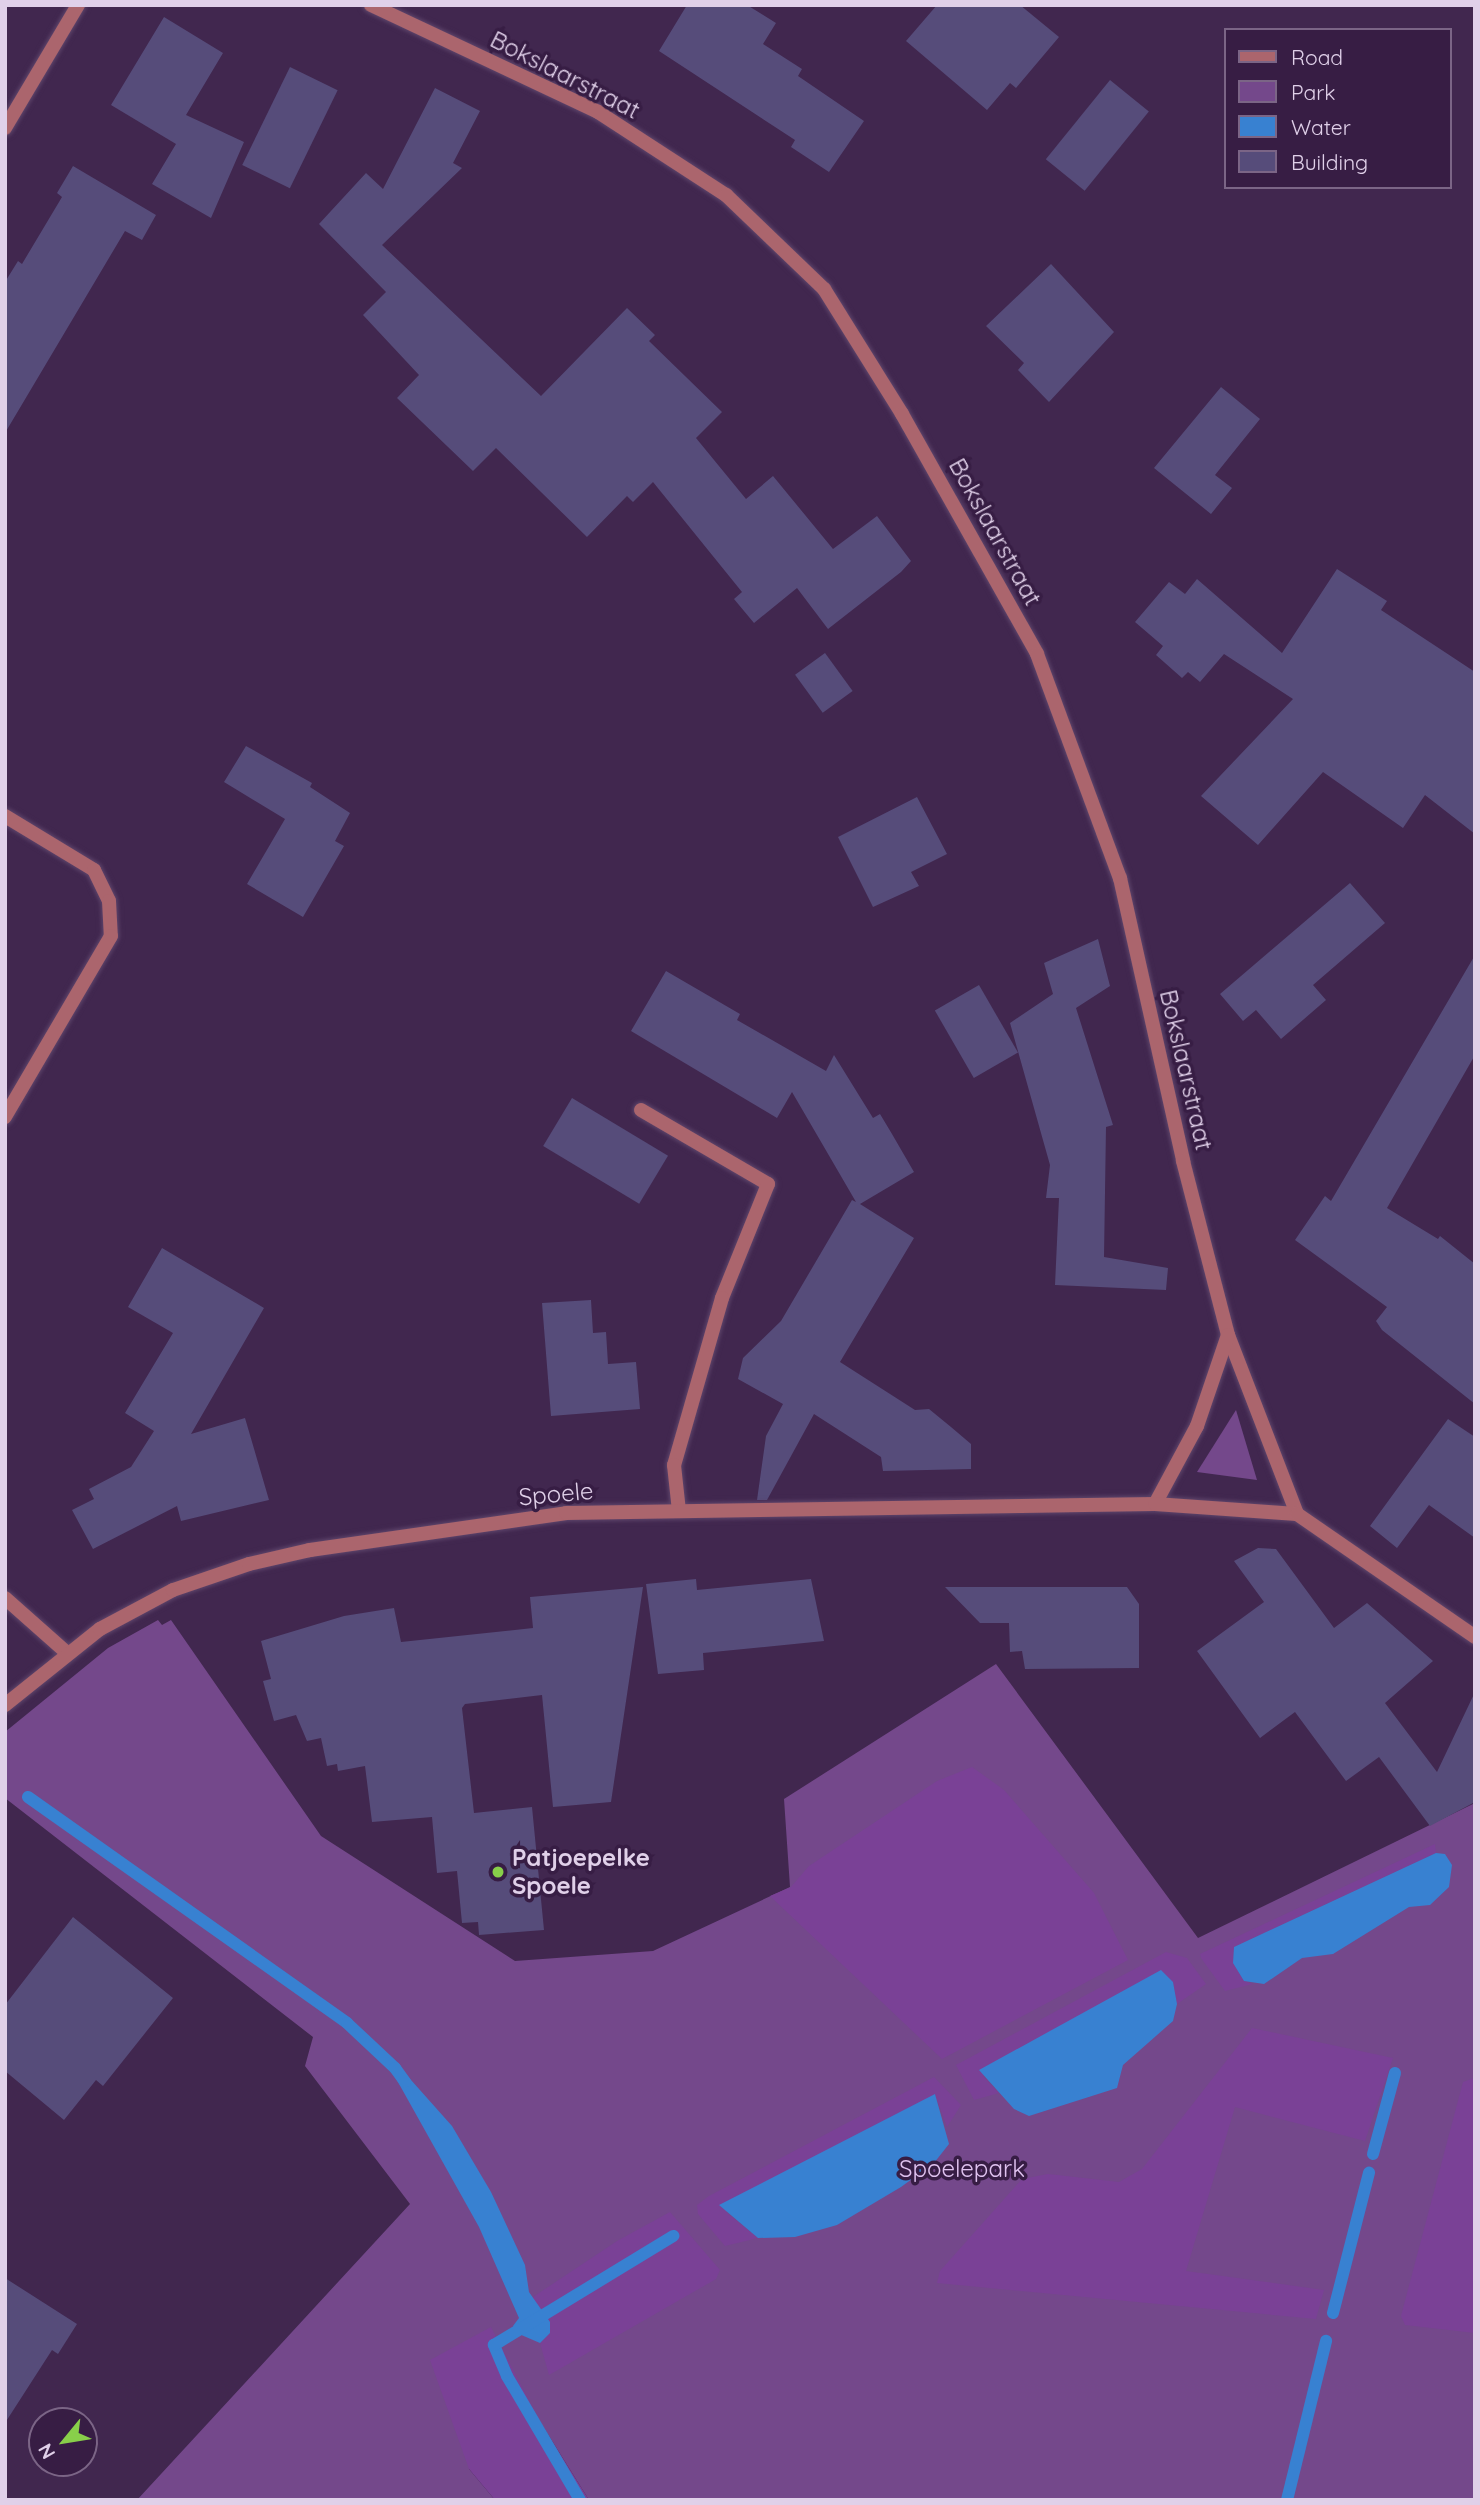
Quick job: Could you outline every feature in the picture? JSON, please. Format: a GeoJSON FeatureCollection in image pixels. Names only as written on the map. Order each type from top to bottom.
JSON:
{"type":"FeatureCollection","features":[{"type":"Feature","properties":{"kind":"street"},"geometry":{"type":"LineString","coordinates":[[5,128],[78,5]]}},
{"type":"Feature","properties":{"kind":"street","name":"Bokslaarstraat"},"geometry":{"type":"LineString","coordinates":[[371,5],[598,112],[726,195],[824,289],[902,414],[1037,654],[1120,878],[1183,1161],[1228,1335],[1297,1514]]}},
{"type":"Feature","properties":{"kind":"street"},"geometry":{"type":"LineString","coordinates":[[5,816],[94,870],[109,901],[111,936],[5,1117]]}},
{"type":"Feature","properties":{"kind":"street"},"geometry":{"type":"LineString","coordinates":[[641,1110],[768,1184],[722,1298],[674,1465],[679,1511]]}},
{"type":"Feature","properties":{"kind":"street"},"geometry":{"type":"LineString","coordinates":[[1156,1504],[1198,1426],[1228,1335]]}},
{"type":"Feature","properties":{"kind":"street","name":"Spoele"},"geometry":{"type":"LineString","coordinates":[[5,1705],[66,1652],[173,1590],[250,1564],[310,1550],[566,1513],[1156,1504],[1297,1514]]}},
{"type":"Feature","properties":{"kind":"street"},"geometry":{"type":"LineString","coordinates":[[1297,1514],[1475,1637]]}},
{"type":"Feature","properties":{"kind":"street"},"geometry":{"type":"LineString","coordinates":[[5,1598],[66,1652]]}},
{"type":"Feature","properties":{"kind":"green space"},"geometry":{"type":"Polygon","coordinates":[[[1236,1410],[1257,1480],[1197,1472],[1236,1410]]]}},
{"type":"Feature","properties":{"kind":"green space","name":"Spoelepark"},"geometry":{"type":"Polygon","coordinates":[[[158,1620],[162,1625],[171,1620],[321,1836],[515,1961],[653,1951],[790,1887],[784,1799],[996,1664],[1198,1938],[1475,1803],[1475,2500],[589,2500],[539,2420],[469,2469],[495,2500],[137,2500],[410,2204],[305,2066],[313,2037],[5,1798],[5,1732],[108,1648],[158,1620]]]}},
{"type":"Feature","properties":{"kind":"shaded area"},"geometry":{"type":"Polygon","coordinates":[[[972,1767],[1004,1790],[1094,1893],[1128,1960],[942,2059],[770,1896],[791,1887],[809,1866],[937,1781],[972,1767]]]}},
{"type":"Feature","properties":{"kind":"shaded area"},"geometry":{"type":"Polygon","coordinates":[[[1435,1844],[1436,1853],[1234,1947],[1233,1963],[1244,1981],[1253,1984],[1225,1991],[1201,1958],[1200,1954],[1435,1844]]]}},
{"type":"Feature","properties":{"kind":"shaded area"},"geometry":{"type":"Polygon","coordinates":[[[1166,1952],[1187,1958],[1206,1984],[1177,2004],[1173,1982],[983,2076],[999,2093],[974,2100],[956,2065],[1166,1952]]]}},
{"type":"Feature","properties":{"kind":"shaded area"},"geometry":{"type":"Polygon","coordinates":[[[1252,2028],[1393,2058],[1365,2141],[1235,2107],[1186,2271],[1324,2290],[1316,2319],[937,2283],[940,2271],[1022,2179],[1048,2174],[1119,2182],[1142,2169],[1252,2028]]]}},
{"type":"Feature","properties":{"kind":"shaded area"},"geometry":{"type":"Polygon","coordinates":[[[934,2077],[961,2105],[947,2127],[935,2095],[726,2212],[758,2238],[725,2246],[698,2214],[697,2205],[709,2196],[934,2077]]]}},
{"type":"Feature","properties":{"kind":"shaded area"},"geometry":{"type":"Polygon","coordinates":[[[1474,2078],[1475,2333],[1405,2325],[1401,2316],[1463,2082],[1474,2078]]]}},
{"type":"Feature","properties":{"kind":"shaded area"},"geometry":{"type":"Polygon","coordinates":[[[670,2212],[720,2270],[716,2279],[549,2375],[540,2343],[550,2333],[533,2297],[617,2241],[670,2212]]]}},
{"type":"Feature","properties":{"kind":"shaded area"},"geometry":{"type":"Polygon","coordinates":[[[491,2327],[539,2420],[589,2500],[495,2500],[469,2469],[430,2360],[491,2327]]]}},
{"type":"Feature","properties":{"kind":"water"},"geometry":{"type":"Polygon","coordinates":[[[1436,1853],[1445,1854],[1452,1865],[1449,1887],[1430,1905],[1409,1907],[1333,1954],[1302,1958],[1264,1984],[1244,1981],[1233,1963],[1234,1947],[1436,1853]]]}},
{"type":"Feature","properties":{"kind":"water"},"geometry":{"type":"Polygon","coordinates":[[[1161,1970],[1173,1982],[1177,2004],[1173,2021],[1123,2065],[1117,2088],[1029,2116],[1014,2109],[979,2070],[1161,1970]]]}},
{"type":"Feature","properties":{"kind":"water"},"geometry":{"type":"Polygon","coordinates":[[[389,2066],[403,2071],[452,2126],[491,2192],[525,2265],[529,2292],[550,2322],[550,2333],[540,2343],[519,2334],[513,2326],[519,2318],[479,2227],[389,2066]]]}},
{"type":"Feature","properties":{"kind":"water"},"geometry":{"type":"Polygon","coordinates":[[[935,2094],[949,2144],[934,2163],[901,2187],[837,2225],[795,2237],[758,2238],[719,2205],[935,2094]]]}},
{"type":"Feature","properties":{"kind":"building"},"geometry":{"type":"Polygon","coordinates":[[[687,5],[747,5],[776,23],[763,44],[802,69],[798,76],[864,121],[829,172],[791,147],[795,140],[659,51],[687,5]]]}},
{"type":"Feature","properties":{"kind":"building"},"geometry":{"type":"Polygon","coordinates":[[[937,5],[1020,5],[1059,37],[1016,88],[1010,83],[987,110],[906,41],[937,5]]]}},
{"type":"Feature","properties":{"kind":"building"},"geometry":{"type":"Polygon","coordinates":[[[164,17],[223,53],[186,115],[244,142],[211,218],[152,184],[176,144],[111,105],[164,17]]]}},
{"type":"Feature","properties":{"kind":"building"},"geometry":{"type":"Polygon","coordinates":[[[290,67],[338,90],[290,188],[242,165],[290,67]]]}},
{"type":"Feature","properties":{"kind":"building"},"geometry":{"type":"Polygon","coordinates":[[[1110,80],[1149,111],[1085,191],[1046,159],[1110,80]]]}},
{"type":"Feature","properties":{"kind":"building"},"geometry":{"type":"Polygon","coordinates":[[[435,88],[480,111],[453,163],[462,168],[382,245],[541,396],[627,308],[655,335],[649,341],[722,412],[696,438],[746,499],[773,476],[833,549],[877,516],[911,561],[901,572],[828,629],[797,588],[754,623],[734,599],[742,592],[653,482],[633,502],[627,496],[587,537],[496,448],[473,471],[397,398],[419,375],[363,315],[386,292],[319,224],[366,173],[383,189],[435,88]]]}},
{"type":"Feature","properties":{"kind":"building"},"geometry":{"type":"Polygon","coordinates":[[[73,166],[156,215],[142,240],[125,231],[5,433],[5,282],[18,261],[22,264],[62,197],[57,193],[73,166]]]}},
{"type":"Feature","properties":{"kind":"building"},"geometry":{"type":"Polygon","coordinates":[[[1051,264],[1114,332],[1049,402],[1018,370],[1024,363],[986,326],[1051,264]]]}},
{"type":"Feature","properties":{"kind":"building"},"geometry":{"type":"Polygon","coordinates":[[[1221,387],[1260,419],[1215,475],[1232,488],[1211,514],[1154,468],[1221,387]]]}},
{"type":"Feature","properties":{"kind":"building"},"geometry":{"type":"Polygon","coordinates":[[[1337,569],[1387,601],[1381,610],[1475,672],[1475,834],[1425,795],[1403,828],[1323,772],[1258,845],[1201,796],[1293,699],[1224,654],[1200,682],[1188,672],[1182,678],[1156,655],[1163,646],[1135,622],[1169,582],[1185,594],[1197,579],[1282,653],[1337,569]]]}},
{"type":"Feature","properties":{"kind":"building"},"geometry":{"type":"Polygon","coordinates":[[[825,653],[853,691],[823,713],[795,675],[825,653]]]}},
{"type":"Feature","properties":{"kind":"building"},"geometry":{"type":"Polygon","coordinates":[[[246,746],[312,783],[310,787],[350,813],[335,841],[344,846],[303,917],[247,884],[285,819],[224,782],[246,746]]]}},
{"type":"Feature","properties":{"kind":"building"},"geometry":{"type":"Polygon","coordinates":[[[917,797],[947,854],[911,872],[919,886],[873,907],[838,837],[917,797]]]}},
{"type":"Feature","properties":{"kind":"building"},"geometry":{"type":"Polygon","coordinates":[[[1350,883],[1385,923],[1313,985],[1326,1000],[1281,1039],[1256,1010],[1243,1021],[1220,994],[1350,883]]]}},
{"type":"Feature","properties":{"kind":"building"},"geometry":{"type":"Polygon","coordinates":[[[1098,939],[1110,986],[1076,1008],[1113,1125],[1106,1127],[1104,1257],[1168,1268],[1166,1290],[1055,1285],[1059,1198],[1046,1198],[1050,1165],[1010,1023],[1053,994],[1044,963],[1098,939]]]}},
{"type":"Feature","properties":{"kind":"building"},"geometry":{"type":"Polygon","coordinates":[[[1475,955],[1475,1055],[1387,1208],[1438,1239],[1440,1236],[1475,1264],[1475,1404],[1382,1330],[1376,1321],[1387,1307],[1295,1240],[1325,1196],[1331,1201],[1475,955]]]}},
{"type":"Feature","properties":{"kind":"building"},"geometry":{"type":"Polygon","coordinates":[[[666,971],[740,1014],[737,1020],[826,1071],[834,1055],[873,1118],[880,1114],[914,1172],[860,1204],[914,1238],[840,1362],[915,1410],[929,1409],[971,1444],[971,1469],[883,1471],[881,1457],[814,1414],[767,1500],[757,1500],[766,1436],[783,1404],[738,1379],[743,1358],[781,1321],[852,1200],[856,1202],[792,1092],[777,1118],[631,1031],[666,971]]]}},
{"type":"Feature","properties":{"kind":"building"},"geometry":{"type":"Polygon","coordinates":[[[979,985],[1018,1053],[974,1078],[935,1010],[979,985]]]}},
{"type":"Feature","properties":{"kind":"building"},"geometry":{"type":"Polygon","coordinates":[[[572,1098],[668,1156],[639,1204],[543,1146],[572,1098]]]}},
{"type":"Feature","properties":{"kind":"building"},"geometry":{"type":"Polygon","coordinates":[[[162,1248],[264,1308],[191,1434],[245,1418],[269,1500],[181,1521],[177,1506],[93,1549],[72,1510],[94,1499],[89,1489],[131,1467],[154,1431],[125,1413],[173,1333],[128,1307],[162,1248]]]}},
{"type":"Feature","properties":{"kind":"building"},"geometry":{"type":"Polygon","coordinates":[[[591,1300],[593,1333],[606,1332],[608,1364],[636,1362],[640,1409],[551,1416],[542,1303],[591,1300]]]}},
{"type":"Feature","properties":{"kind":"building"},"geometry":{"type":"Polygon","coordinates":[[[1448,1419],[1475,1437],[1475,1538],[1429,1505],[1397,1548],[1370,1526],[1448,1419]]]}},
{"type":"Feature","properties":{"kind":"building"},"geometry":{"type":"Polygon","coordinates":[[[1258,1548],[1276,1549],[1334,1628],[1367,1603],[1433,1661],[1385,1703],[1437,1772],[1475,1692],[1475,1802],[1430,1826],[1379,1757],[1346,1781],[1295,1712],[1260,1738],[1197,1651],[1264,1602],[1234,1561],[1258,1548]]]}},
{"type":"Feature","properties":{"kind":"building"},"geometry":{"type":"Polygon","coordinates":[[[696,1579],[697,1590],[811,1579],[824,1641],[703,1653],[704,1670],[658,1674],[646,1584],[696,1579]]]}},
{"type":"Feature","properties":{"kind":"building"},"geometry":{"type":"Polygon","coordinates":[[[643,1587],[611,1802],[553,1807],[542,1695],[465,1704],[462,1708],[474,1813],[532,1807],[544,1930],[479,1935],[478,1922],[462,1923],[457,1871],[437,1873],[432,1817],[372,1822],[365,1766],[338,1771],[337,1764],[327,1766],[321,1738],[307,1741],[296,1715],[274,1721],[263,1681],[271,1679],[261,1641],[344,1616],[394,1608],[401,1642],[533,1628],[530,1597],[643,1587]]]}},
{"type":"Feature","properties":{"kind":"building"},"geometry":{"type":"Polygon","coordinates":[[[945,1587],[1127,1587],[1139,1604],[1139,1668],[1025,1669],[1022,1651],[1010,1652],[1009,1623],[980,1623],[945,1587]]]}},
{"type":"Feature","properties":{"kind":"building"},"geometry":{"type":"Polygon","coordinates":[[[73,1917],[173,1998],[103,2086],[96,2080],[64,2120],[5,2071],[5,2005],[73,1917]]]}},
{"type":"Feature","properties":{"kind":"building"},"geometry":{"type":"Polygon","coordinates":[[[5,2278],[77,2324],[58,2354],[52,2350],[5,2423],[5,2278]]]}},
{"type":"Feature","properties":{"kind":"waterway"},"geometry":{"type":"LineString","coordinates":[[28,1797],[347,2023],[395,2068],[405,2082]]}},
{"type":"Feature","properties":{"kind":"waterway"},"geometry":{"type":"LineString","coordinates":[[1373,2154],[1395,2073]]}},
{"type":"Feature","properties":{"kind":"waterway"},"geometry":{"type":"LineString","coordinates":[[1333,2313],[1369,2173]]}},
{"type":"Feature","properties":{"kind":"waterway"},"geometry":{"type":"LineString","coordinates":[[580,2500],[507,2376],[494,2345],[673,2236]]}},
{"type":"Feature","properties":{"kind":"waterway"},"geometry":{"type":"LineString","coordinates":[[1287,2500],[1326,2341]]}},
{"type":"Feature","properties":{"kind":"place","name":"Patjoepelke Spoele"},"geometry":{"type":"Point","coordinates":[498,1872]}}]}
